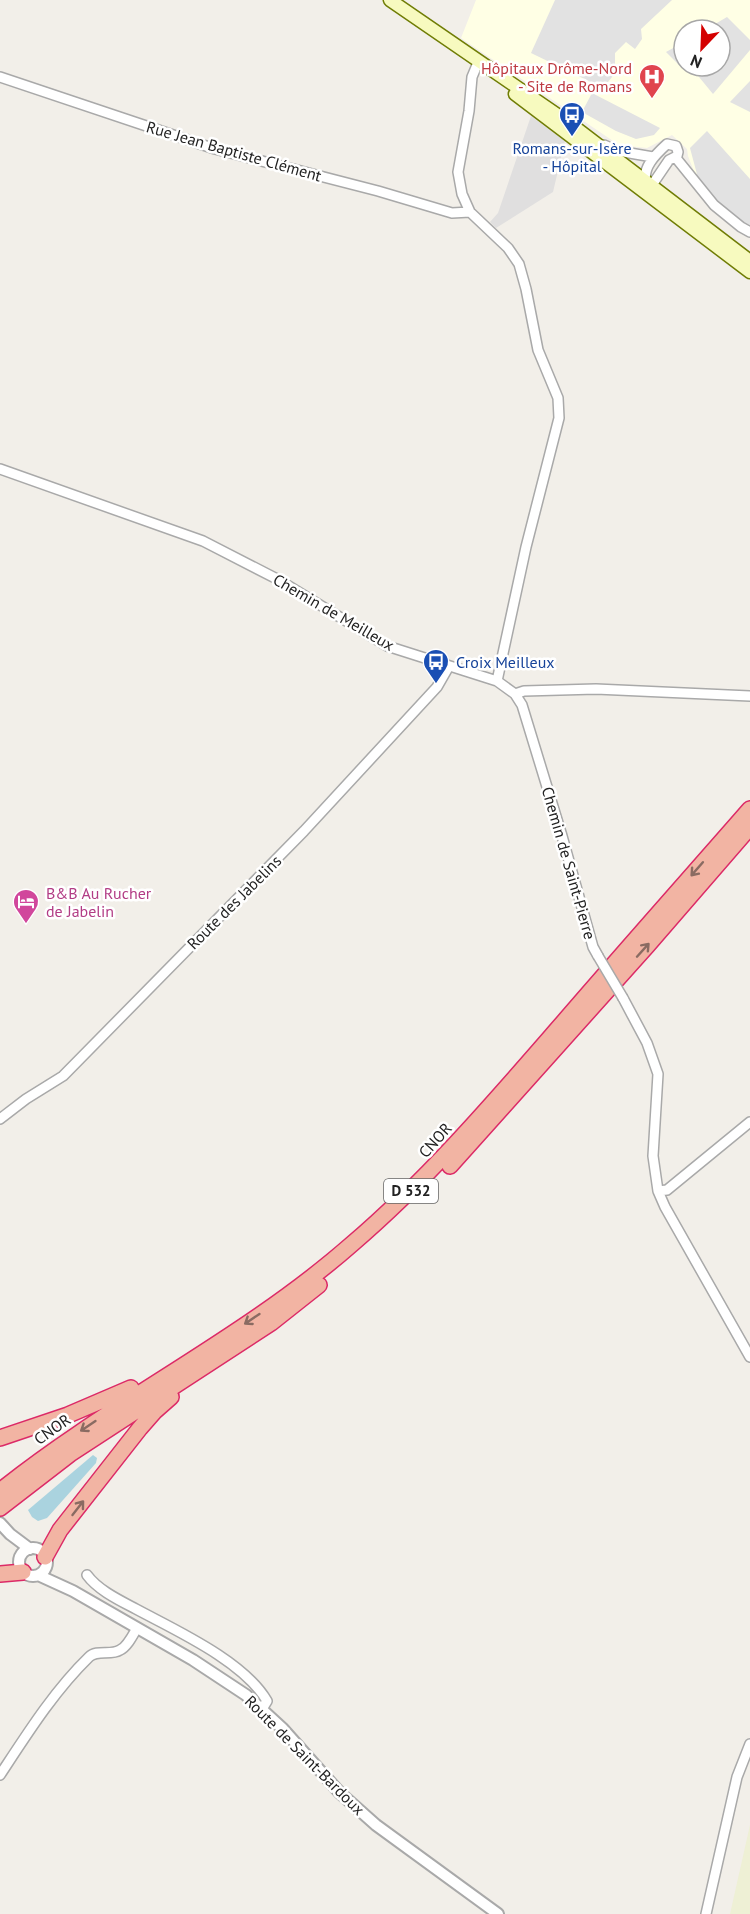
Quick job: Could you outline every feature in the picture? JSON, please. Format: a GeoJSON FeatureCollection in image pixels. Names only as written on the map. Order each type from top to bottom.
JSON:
{"type":"FeatureCollection","features":[{"type":"Feature","properties":{"kind":"highway","name":"CNOR"},"geometry":{"type":"LineString","coordinates":[[0,1491],[86,1427],[315,1276],[360,1237],[420,1182],[534,1056],[750,809]]}},
{"type":"Feature","properties":{"kind":"highway","name":"CNOR"},"geometry":{"type":"LineString","coordinates":[[0,1508],[70,1454],[111,1426],[271,1323],[361,1251],[450,1167],[750,827]]}},
{"type":"Feature","properties":{"kind":"highway"},"geometry":{"type":"LineString","coordinates":[[46,1560],[60,1530],[154,1412],[222,1363],[271,1323]]}},
{"type":"Feature","properties":{"kind":"highway"},"geometry":{"type":"LineString","coordinates":[[0,1438],[68,1415],[119,1394],[218,1342]]}},
{"type":"Feature","properties":{"kind":"highway"},"geometry":{"type":"LineString","coordinates":[[0,1574],[23,1572]]}},
{"type":"Feature","properties":{"kind":"main road"},"geometry":{"type":"LineString","coordinates":[[390,0],[572,125],[750,261]]}},
{"type":"Feature","properties":{"kind":"main road"},"geometry":{"type":"LineString","coordinates":[[451,43],[610,168],[750,272]]}},
{"type":"Feature","properties":{"kind":"street"},"geometry":{"type":"LineString","coordinates":[[477,65],[472,77],[469,111],[458,172],[462,194],[470,212],[508,248],[519,264],[538,350],[558,398],[559,418],[526,547],[497,681]]}},
{"type":"Feature","properties":{"kind":"street","name":"Rue Jean Baptiste Clément"},"geometry":{"type":"LineString","coordinates":[[0,77],[215,149],[378,191],[452,213],[470,212]]}},
{"type":"Feature","properties":{"kind":"street"},"geometry":{"type":"LineString","coordinates":[[572,125],[610,148],[653,157]]}},
{"type":"Feature","properties":{"kind":"street"},"geometry":{"type":"LineString","coordinates":[[648,183],[672,159],[678,149],[673,144],[667,144],[653,157],[648,167],[648,183],[656,201]]}},
{"type":"Feature","properties":{"kind":"street"},"geometry":{"type":"LineString","coordinates":[[662,151],[664,157],[672,159],[714,205],[741,228],[750,232]]}},
{"type":"Feature","properties":{"kind":"street"},"geometry":{"type":"LineString","coordinates":[[610,168],[648,183]]}},
{"type":"Feature","properties":{"kind":"street","name":"Chemin de Meilleux"},"geometry":{"type":"LineString","coordinates":[[0,469],[203,541],[279,580],[387,646],[497,681],[515,694]]}},
{"type":"Feature","properties":{"kind":"street","name":"Route des Jabelins"},"geometry":{"type":"LineString","coordinates":[[0,1119],[26,1099],[63,1076],[304,831],[437,687],[449,666]]}},
{"type":"Feature","properties":{"kind":"street"},"geometry":{"type":"LineString","coordinates":[[515,694],[524,691],[596,689],[750,696]]}},
{"type":"Feature","properties":{"kind":"street","name":"Chemin de Saint-Pierre"},"geometry":{"type":"LineString","coordinates":[[515,694],[522,705],[593,947],[647,1043],[657,1074],[653,1155],[658,1191],[750,1357]]}},
{"type":"Feature","properties":{"kind":"street"},"geometry":{"type":"LineString","coordinates":[[658,1191],[667,1190],[750,1122]]}},
{"type":"Feature","properties":{"kind":"street"},"geometry":{"type":"LineString","coordinates":[[4,1528],[30,1549],[39,1550],[46,1560],[45,1568],[38,1575],[30,1576],[23,1572],[19,1564],[20,1556],[4,1528]]}},
{"type":"Feature","properties":{"kind":"street"},"geometry":{"type":"LineString","coordinates":[[20,1556],[30,1549]]}},
{"type":"Feature","properties":{"kind":"street","name":"Route de Saint-Bardoux"},"geometry":{"type":"LineString","coordinates":[[46,1560],[73,1591]]}},
{"type":"Feature","properties":{"kind":"street","name":"Route de Saint-Bardoux"},"geometry":{"type":"LineString","coordinates":[[38,1575],[73,1591],[221,1678],[262,1709],[340,1793],[376,1825],[498,1914]]}},
{"type":"Feature","properties":{"kind":"street"},"geometry":{"type":"LineString","coordinates":[[87,1575],[116,1598],[188,1637],[240,1671],[262,1692],[267,1701],[262,1709]]}},
{"type":"Feature","properties":{"kind":"street"},"geometry":{"type":"LineString","coordinates":[[0,1775],[38,1718],[79,1667],[93,1654],[119,1652],[136,1628]]}},
{"type":"Feature","properties":{"kind":"street"},"geometry":{"type":"LineString","coordinates":[[705,1914],[737,1777],[750,1744]]}},
{"type":"Feature","properties":{"kind":"shaded area","name":"Hôpitaux Drôme-Nord - Site de Romans"},"geometry":{"type":"Polygon","coordinates":[[[476,0],[750,0],[750,229],[720,205],[697,179],[687,149],[672,135],[647,148],[619,145],[461,38],[476,0]]]}},
{"type":"Feature","properties":{"kind":"shaded area"},"geometry":{"type":"Polygon","coordinates":[[[555,0],[672,0],[641,29],[642,39],[635,49],[626,42],[615,53],[612,77],[603,88],[531,53],[555,0]]]}},
{"type":"Feature","properties":{"kind":"shaded area"},"geometry":{"type":"Polygon","coordinates":[[[732,22],[750,40],[750,50],[732,71],[732,22]]]}},
{"type":"Feature","properties":{"kind":"shaded area"},"geometry":{"type":"Polygon","coordinates":[[[672,49],[672,58],[666,52],[672,49]]]}},
{"type":"Feature","properties":{"kind":"shaded area"},"geometry":{"type":"Polygon","coordinates":[[[700,78],[726,78],[713,94],[700,78]]]}},
{"type":"Feature","properties":{"kind":"shaded area"},"geometry":{"type":"Polygon","coordinates":[[[750,81],[750,112],[730,102],[750,81]]]}},
{"type":"Feature","properties":{"kind":"shaded area"},"geometry":{"type":"Polygon","coordinates":[[[592,93],[660,128],[654,135],[636,139],[616,131],[582,112],[592,93]]]}},
{"type":"Feature","properties":{"kind":"shaded area"},"geometry":{"type":"Polygon","coordinates":[[[531,116],[565,141],[553,192],[496,228],[490,222],[498,213],[531,116]]]}},
{"type":"Feature","properties":{"kind":"shaded area"},"geometry":{"type":"Polygon","coordinates":[[[707,131],[750,179],[750,228],[741,224],[719,203],[698,178],[690,148],[707,131]]]}},
{"type":"Feature","properties":{"kind":"shaded area"},"geometry":{"type":"Polygon","coordinates":[[[750,1825],[750,1914],[730,1914],[750,1825]]]}},
{"type":"Feature","properties":{"kind":"water"},"geometry":{"type":"Polygon","coordinates":[[[93,1455],[97,1458],[96,1463],[47,1518],[38,1521],[32,1517],[28,1510],[93,1455]]]}},
{"type":"Feature","properties":{"kind":"place","name":"Hôpitaux Drôme-Nord - Site de Romans"},"geometry":{"type":"Point","coordinates":[652,100]}},
{"type":"Feature","properties":{"kind":"place","name":"Romans-sur-Isère - Hôpital"},"geometry":{"type":"Point","coordinates":[572,138]}},
{"type":"Feature","properties":{"kind":"place","name":"Croix Meilleux"},"geometry":{"type":"Point","coordinates":[436,685]}},
{"type":"Feature","properties":{"kind":"place","name":"B&B Au Rucher de Jabelin"},"geometry":{"type":"Point","coordinates":[26,925]}}]}
